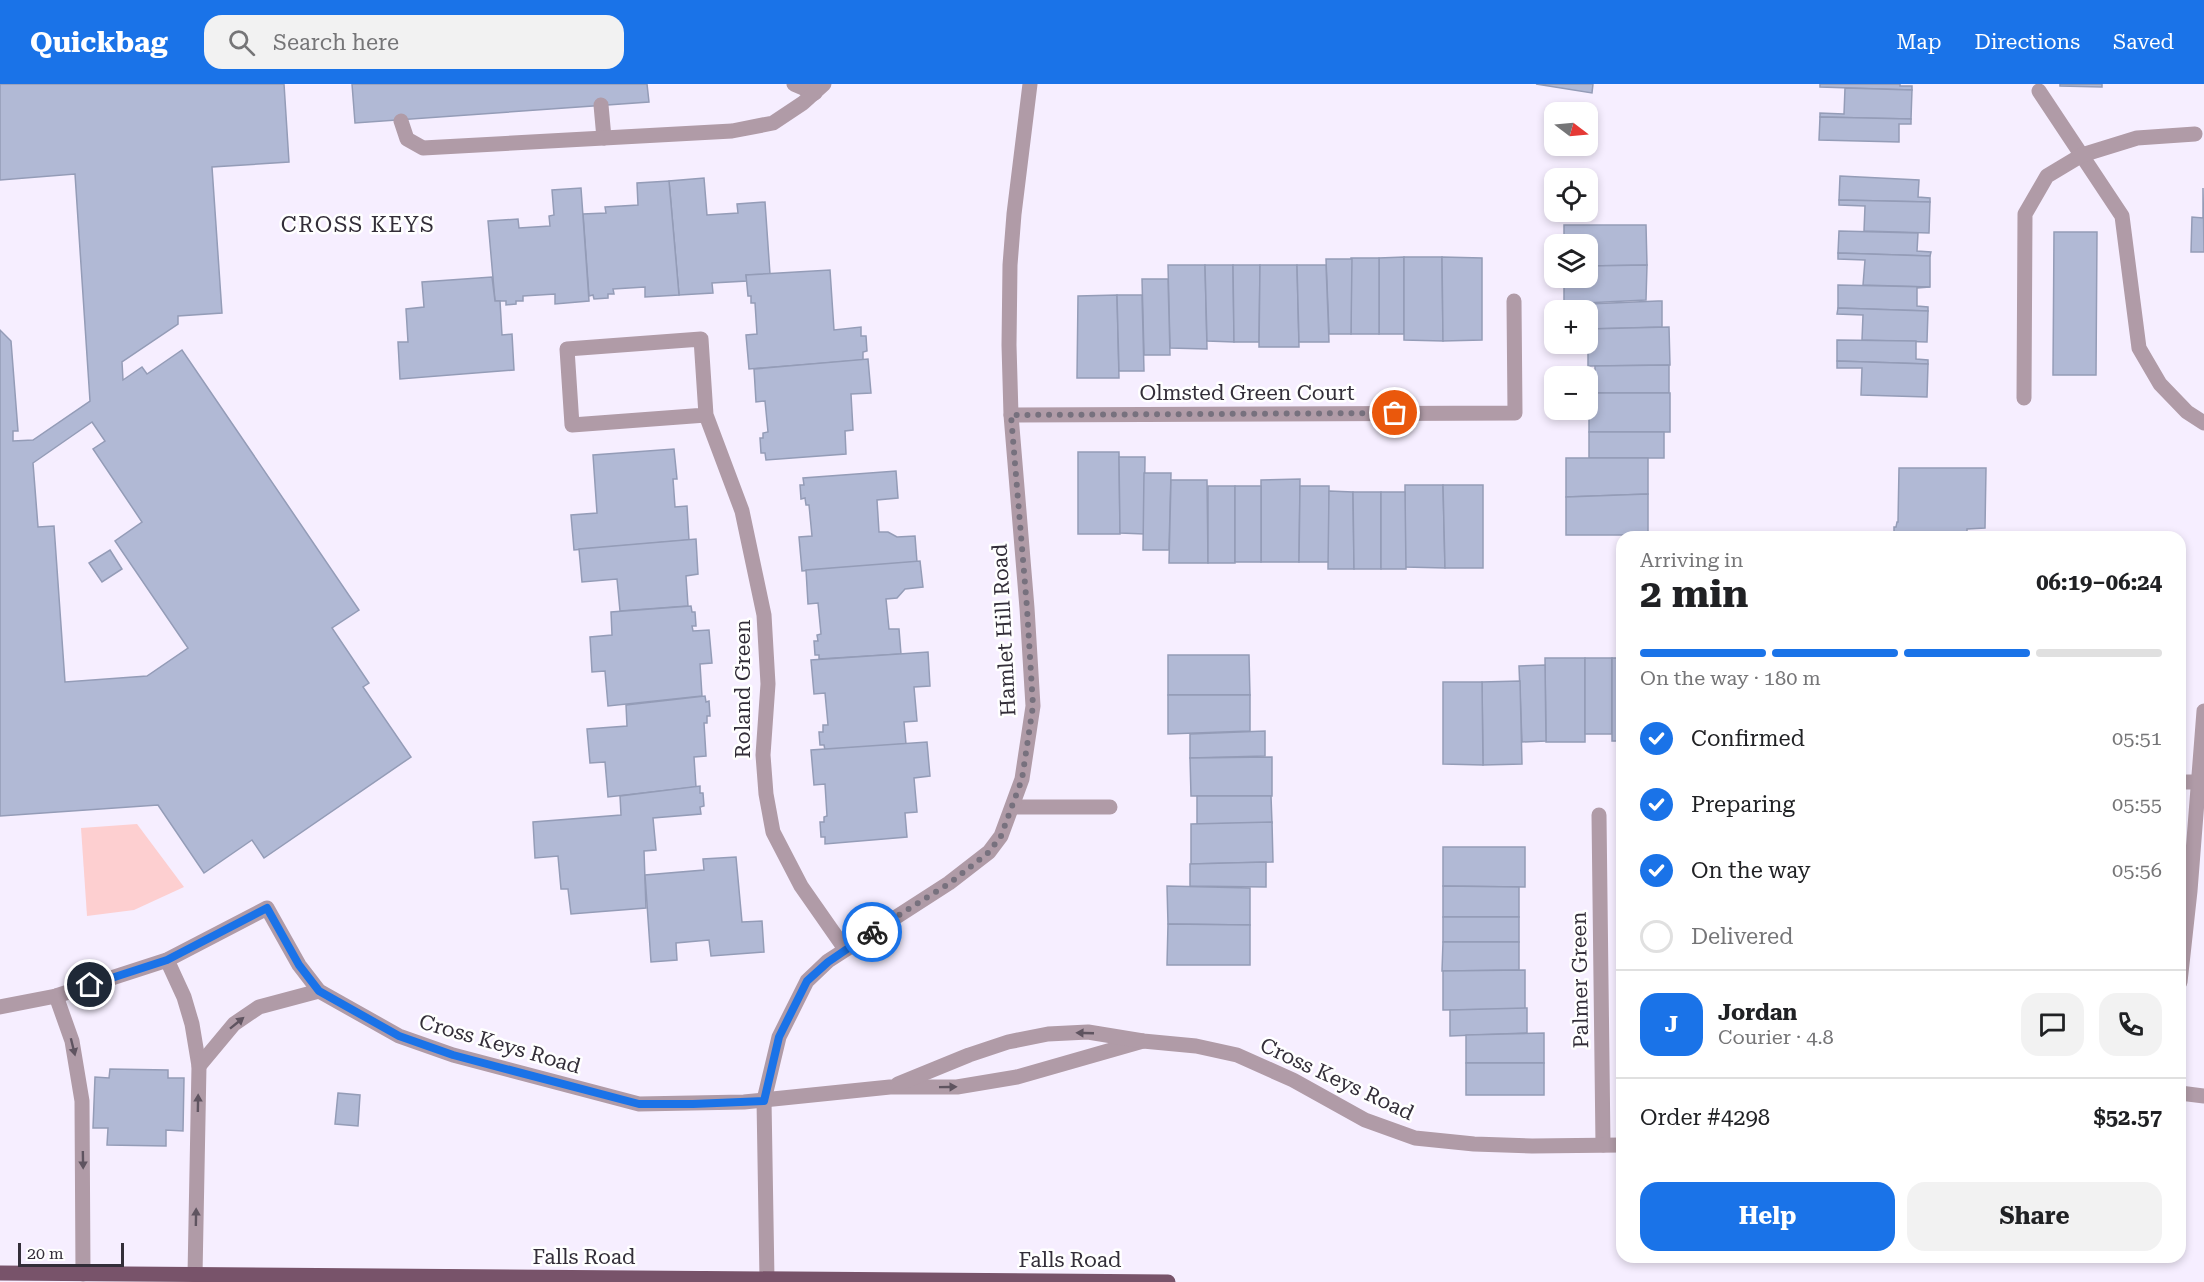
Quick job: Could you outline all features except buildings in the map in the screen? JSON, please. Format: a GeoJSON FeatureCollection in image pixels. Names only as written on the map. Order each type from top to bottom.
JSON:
{"type":"FeatureCollection","features":[{"type":"Feature","properties":{"kind":"main road","name":"Falls Road"},"geometry":{"type":"LineString","coordinates":[[0,1273],[195,1275],[305,1279],[1168,1282]]}},
{"type":"Feature","properties":{"kind":"street"},"geometry":{"type":"LineString","coordinates":[[794,84],[819,88]]}},
{"type":"Feature","properties":{"kind":"street","name":"Hamlet Hill Road"},"geometry":{"type":"LineString","coordinates":[[767,1279],[764,1101],[779,1037],[807,981],[845,950],[950,883],[989,852],[1001,836],[1022,779],[1033,706],[1011,415],[1009,345],[1010,265],[1014,214],[1030,84]]}},
{"type":"Feature","properties":{"kind":"street"},"geometry":{"type":"LineString","coordinates":[[401,121],[407,139],[423,148],[732,131],[773,123],[804,104],[819,88]]}},
{"type":"Feature","properties":{"kind":"street"},"geometry":{"type":"LineString","coordinates":[[2039,91],[2122,216],[2139,348],[2160,384],[2187,412],[2204,423]]}},
{"type":"Feature","properties":{"kind":"street"},"geometry":{"type":"LineString","coordinates":[[601,105],[604,138]]}},
{"type":"Feature","properties":{"kind":"street"},"geometry":{"type":"LineString","coordinates":[[2024,398],[2025,214],[2047,176],[2082,156],[2137,138],[2195,134]]}},
{"type":"Feature","properties":{"kind":"street","name":"Olmsted Green Court"},"geometry":{"type":"LineString","coordinates":[[1011,415],[1515,413],[1514,301]]}},
{"type":"Feature","properties":{"kind":"street","name":"Roland Green"},"geometry":{"type":"LineString","coordinates":[[706,415],[572,425],[567,349],[701,339],[706,415],[742,511],[764,615],[768,684],[763,755],[766,794],[773,832],[801,886],[845,950]]}},
{"type":"Feature","properties":{"kind":"street"},"geometry":{"type":"LineString","coordinates":[[2186,927],[2204,711]]}},
{"type":"Feature","properties":{"kind":"street"},"geometry":{"type":"LineString","coordinates":[[2186,782],[2199,782]]}},
{"type":"Feature","properties":{"kind":"street"},"geometry":{"type":"LineString","coordinates":[[1013,807],[1110,807]]}},
{"type":"Feature","properties":{"kind":"street","name":"Palmer Green"},"geometry":{"type":"LineString","coordinates":[[1599,815],[1603,1145]]}},
{"type":"Feature","properties":{"kind":"street","name":"Cross Keys Road"},"geometry":{"type":"LineString","coordinates":[[0,1007],[56,996],[167,960],[267,908],[299,965],[319,991],[399,1036],[453,1055],[639,1104],[764,1101],[890,1087],[957,1087],[1017,1077],[1143,1041]]}},
{"type":"Feature","properties":{"kind":"street"},"geometry":{"type":"LineString","coordinates":[[167,960],[184,997],[192,1024],[199,1066],[195,1275]]}},
{"type":"Feature","properties":{"kind":"street"},"geometry":{"type":"LineString","coordinates":[[199,1066],[234,1024],[260,1007],[319,991]]}},
{"type":"Feature","properties":{"kind":"street"},"geometry":{"type":"LineString","coordinates":[[56,996],[72,1041],[82,1101],[83,1274]]}},
{"type":"Feature","properties":{"kind":"street","name":"Cross Keys Road"},"geometry":{"type":"LineString","coordinates":[[890,1087],[1008,1042],[1038,1036],[1088,1032],[1143,1041],[1196,1046],[1237,1055],[1293,1080],[1365,1119],[1415,1138],[1474,1144],[1616,1145]]}},
{"type":"Feature","properties":{"kind":"street"},"geometry":{"type":"LineString","coordinates":[[2186,1094],[2204,1096]]}},
{"type":"Feature","properties":{"kind":"shaded area"},"geometry":{"type":"Polygon","coordinates":[[[137,824],[184,887],[134,910],[87,916],[81,828],[137,824]]]}},
{"type":"Feature","properties":{"kind":"way so far"},"geometry":{"type":"LineString","coordinates":[[872,932],[950,883],[989,852],[1001,836],[1022,779],[1033,706],[1011,415],[1395,413]]}},
{"type":"Feature","properties":{"kind":"district","name":"CROSS KEYS"},"geometry":{"type":"Point","coordinates":[358,224]}},
{"type":"Feature","properties":{"kind":"route"},"geometry":{"type":"LineString","coordinates":[[90,985],[167,960],[267,908],[299,965],[319,991],[399,1036],[453,1055],[639,1104],[764,1101],[779,1037],[807,981],[828,962],[872,932]]}}]}
